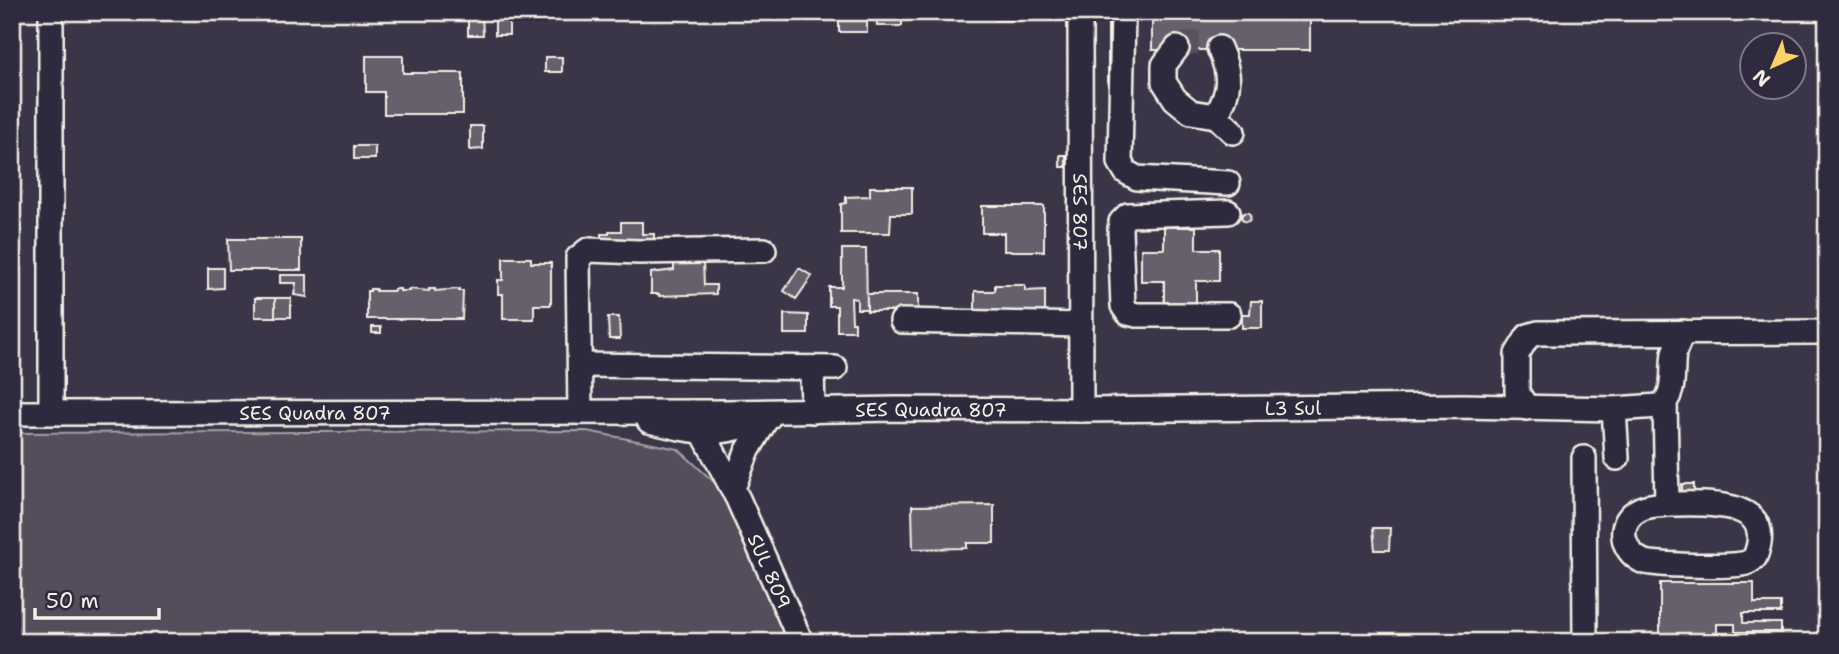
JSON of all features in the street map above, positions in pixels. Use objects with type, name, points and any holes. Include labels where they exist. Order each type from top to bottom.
[{"type":"street","points":[[51,12],[51,412]]},
{"type":"street","name":"SES 807","points":[[1080,12],[1081,410]]},
{"type":"street","points":[[1124,12],[1120,162],[1126,172],[1137,178],[1228,183]]},
{"type":"street","points":[[1177,48],[1164,65],[1164,82],[1175,99],[1191,112],[1216,116],[1233,132]]},
{"type":"street","points":[[1216,116],[1227,97],[1228,67],[1219,48]]},
{"type":"street","points":[[1228,212],[1128,215],[1121,222],[1120,229],[1123,306],[1128,313],[1229,315]]},
{"type":"street","points":[[580,412],[578,258],[583,253],[589,250],[764,250]]},
{"type":"street","points":[[902,321],[1081,325]]},
{"type":"street","points":[[1516,403],[1517,354],[1528,336],[1538,333],[1674,338],[1827,332]]},
{"type":"street","points":[[1667,504],[1665,402],[1670,395],[1674,338]]},
{"type":"street","points":[[580,365],[824,368],[813,411]]},
{"type":"street","name":"L3 Sul","points":[[1081,410],[1463,406],[1516,403],[1614,409],[1659,405],[1665,402]]},
{"type":"street","points":[[1614,409],[1617,458]]},
{"type":"street","name":"SES Quadra 807","points":[[616,412],[649,421],[726,422],[813,411],[1081,410]]},
{"type":"street","name":"SES Quadra 807","points":[[12,413],[616,412],[697,422]]},
{"type":"street","points":[[649,421],[674,434],[731,483],[747,452],[774,415]]},
{"type":"street","name":"SUL 809","points":[[697,422],[731,483],[801,642]]},
{"type":"street","name":"SUL 809","points":[[726,422],[731,483]]},
{"type":"street","points":[[1584,458],[1585,642]]},
{"type":"street","points":[[1667,504],[1726,506],[1746,512],[1752,516],[1759,533],[1755,557],[1746,564],[1644,562],[1628,549],[1623,531],[1625,523],[1639,510],[1667,504]]},
{"type":"shaded area","points":[[587,431],[678,449],[726,493],[790,642],[12,642],[12,433]]},
{"type":"building","points":[[482,12],[483,35],[468,35],[468,13]]},
{"type":"building","points":[[495,12],[509,12],[509,35],[495,35]]},
{"type":"building","points":[[518,12],[547,12],[547,22],[518,22]]},
{"type":"building","points":[[839,12],[867,12],[867,32],[839,32]]},
{"type":"building","points":[[876,12],[902,12],[902,26],[877,26]]},
{"type":"building","points":[[971,12],[1044,12],[1044,20],[996,20],[996,15],[971,16]]},
{"type":"building","points":[[1108,12],[1122,12],[1122,52],[1108,52]]},
{"type":"building","points":[[1152,12],[1310,12],[1310,50],[1152,50]]},
{"type":"building","points":[[1108,52],[1122,52],[1122,80],[1108,81]]},
{"type":"building","points":[[366,56],[403,56],[403,73],[463,73],[463,114],[384,114],[384,92],[366,92]]},
{"type":"building","points":[[545,57],[562,57],[562,72],[545,72]]},
{"type":"building","points":[[470,126],[483,126],[483,149],[470,150]]},
{"type":"building","points":[[354,146],[375,146],[375,159],[354,159]]},
{"type":"building","points":[[1060,155],[1066,155],[1066,167],[1060,167]]},
{"type":"building","points":[[870,187],[912,187],[912,214],[891,214],[890,233],[841,233],[841,204],[846,203],[846,197],[870,196]]},
{"type":"building","points":[[982,206],[1044,206],[1044,251],[1004,251],[1004,233],[982,233]]},
{"type":"building","points":[[1246,212],[1251,217],[1246,222],[1241,217]]},
{"type":"building","points":[[621,222],[642,222],[642,234],[654,234],[654,255],[601,254],[601,234],[621,231]]},
{"type":"building","points":[[1164,227],[1196,227],[1196,249],[1219,249],[1219,281],[1196,281],[1196,304],[1164,304],[1164,281],[1141,281],[1141,249],[1164,249]]},
{"type":"building","points":[[228,239],[301,239],[301,270],[229,270]]},
{"type":"building","points":[[842,249],[866,249],[867,309],[857,309],[857,299],[851,298],[855,331],[837,331],[837,306],[829,306],[829,287],[842,287]]},
{"type":"building","points":[[503,258],[531,258],[531,263],[551,263],[551,305],[534,305],[534,319],[503,319],[503,294],[498,294],[498,280],[503,280]]},
{"type":"building","points":[[674,261],[703,261],[704,285],[716,285],[716,294],[651,294],[651,273],[674,270]]},
{"type":"building","points":[[208,268],[223,268],[223,288],[208,289]]},
{"type":"building","points":[[799,268],[812,276],[796,299],[784,291]]},
{"type":"building","points":[[280,275],[307,275],[307,297],[294,295],[296,283],[280,283]]},
{"type":"building","points":[[995,285],[1025,285],[1025,291],[1045,290],[1045,319],[975,319],[975,291],[995,291]]},
{"type":"building","points":[[459,289],[463,291],[462,319],[367,319],[367,291]]},
{"type":"building","points":[[867,294],[918,294],[918,311],[867,311]]},
{"type":"building","points":[[255,298],[275,298],[275,317],[255,317]]},
{"type":"building","points":[[275,298],[291,298],[291,317],[275,317]]},
{"type":"building","points":[[1251,301],[1262,301],[1262,328],[1242,328],[1242,314],[1250,314]]},
{"type":"building","points":[[784,314],[808,315],[808,334],[784,334]]},
{"type":"building","points":[[608,317],[619,317],[620,339],[609,339]]},
{"type":"building","points":[[372,327],[381,327],[381,333],[372,333]]},
{"type":"building","points":[[1682,484],[1694,484],[1694,496],[1682,492]]},
{"type":"building","points":[[994,505],[994,543],[967,543],[967,548],[913,549],[912,506]]},
{"type":"building","points":[[1373,528],[1390,528],[1389,550],[1375,550]]},
{"type":"building","points":[[1660,583],[1754,583],[1754,603],[1781,603],[1781,613],[1743,613],[1743,623],[1781,623],[1781,632],[1735,632],[1735,624],[1717,624],[1717,635],[1660,636]]},
{"type":"tunnel","points":[[1177,48],[1198,42],[1219,48]]}]
